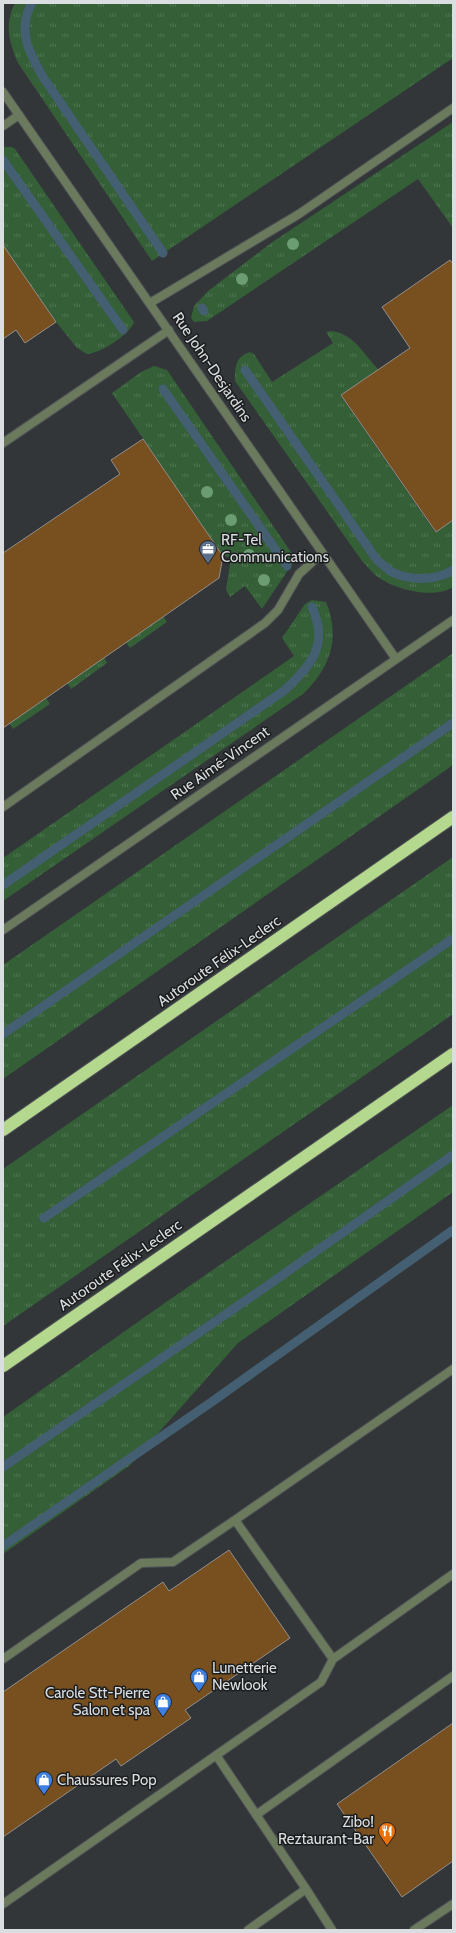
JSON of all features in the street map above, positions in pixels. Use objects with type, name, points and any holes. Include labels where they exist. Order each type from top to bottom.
[{"type":"highway","name":"Autoroute Félix-Leclerc","points":[[3,1130],[453,817]]},
{"type":"highway","name":"Autoroute Félix-Leclerc","points":[[3,1366],[453,1054]]},
{"type":"street","name":"Rue John-Desjardins","points":[[3,92],[396,659]]},
{"type":"street","points":[[150,303],[299,214],[453,108]]},
{"type":"street","points":[[3,126],[19,115]]},
{"type":"street","points":[[3,443],[169,330]]},
{"type":"street","points":[[3,807],[265,623],[278,610],[299,574],[322,553]]},
{"type":"street","name":"Rue Aimé-Vincent","points":[[3,930],[453,620]]},
{"type":"street","points":[[3,1659],[141,1563],[173,1562],[453,1369]]},
{"type":"street","points":[[235,1520],[333,1659]]},
{"type":"street","points":[[3,1904],[321,1682],[333,1659],[453,1574]]},
{"type":"street","points":[[256,1815],[453,1676]]},
{"type":"street","points":[[216,1755],[332,1930]]},
{"type":"street","points":[[248,1930],[306,1889]]},
{"type":"street","points":[[414,1930],[453,1904]]},
{"type":"green space","points":[[15,3],[453,3],[453,58],[152,261],[18,63],[12,48],[9,33],[10,18]]},
{"type":"green space","points":[[453,122],[453,228],[418,179],[207,321],[194,322],[191,318],[194,306],[208,291],[271,243]]},
{"type":"green space","points":[[3,147],[12,147],[15,149],[134,322],[127,332],[121,337],[99,351],[87,354],[77,348],[56,322],[3,245]]},
{"type":"green space","points":[[331,331],[346,336],[352,340],[379,370],[341,396],[435,532],[453,520],[453,587],[444,591],[424,593],[392,585],[375,575],[362,561],[235,381],[237,363],[245,354],[250,352],[254,354],[272,382],[333,343],[326,332]]},
{"type":"green space","points":[[154,366],[167,370],[293,555],[292,564],[262,609],[245,586],[230,597],[226,590],[231,557],[223,556],[112,393],[141,372]]},
{"type":"green space","points":[[312,600],[326,602],[333,628],[332,640],[326,663],[320,674],[303,694],[3,901],[3,858],[294,656],[282,638],[305,604]]},
{"type":"green space","points":[[163,616],[167,622],[130,648],[126,642]]},
{"type":"green space","points":[[453,653],[453,765],[3,1079],[3,965]]},
{"type":"green space","points":[[104,657],[107,663],[71,689],[67,683]]},
{"type":"green space","points":[[46,698],[50,704],[13,729],[9,723]]},
{"type":"green space","points":[[453,857],[453,1014],[3,1326],[3,1169]]},
{"type":"green space","points":[[453,1105],[453,1192],[238,1343],[129,1466],[3,1554],[3,1417],[169,1300]]},
{"type":"building","points":[[3,245],[56,322],[25,343],[16,330],[3,339]]},
{"type":"building","points":[[450,260],[453,264],[453,520],[436,532],[341,395],[410,348],[382,307]]},
{"type":"building","points":[[143,439],[223,556],[219,578],[3,728],[3,553],[120,474],[111,460]]},
{"type":"building","points":[[229,1550],[290,1638],[185,1710],[191,1718],[121,1766],[116,1759],[3,1837],[3,1692],[163,1582],[169,1591]]},
{"type":"building","points":[[453,1723],[453,1861],[402,1897],[337,1804]]},
{"type":"waterway","points":[[32,3],[27,13],[25,32],[30,51],[38,68],[163,253]]},
{"type":"waterway","points":[[3,160],[123,330]]},
{"type":"waterway","points":[[245,370],[377,560],[392,572],[407,577],[431,578],[446,574],[453,570]]},
{"type":"waterway","points":[[163,389],[287,566]]},
{"type":"waterway","points":[[3,885],[285,690],[295,681],[315,653],[319,632],[317,620],[312,607]]},
{"type":"waterway","points":[[3,1034],[453,723]]},
{"type":"waterway","points":[[44,1218],[451,940]]},
{"type":"waterway","points":[[3,1467],[264,1288],[453,1155]]},
{"type":"waterway","points":[[3,1546],[213,1401],[453,1230]]},
{"type":"place","name":"RF-Tel Communications","points":[[208,564]]},
{"type":"place","name":"Lunetterie Newlook","points":[[199,1692]]},
{"type":"place","name":"Carole Stt-Pierre Salon et spa","points":[[163,1717]]},
{"type":"place","name":"Chaussures Pop","points":[[44,1795]]},
{"type":"place","name":"Zibo! Reztaurant-Bar","points":[[387,1846]]}]
